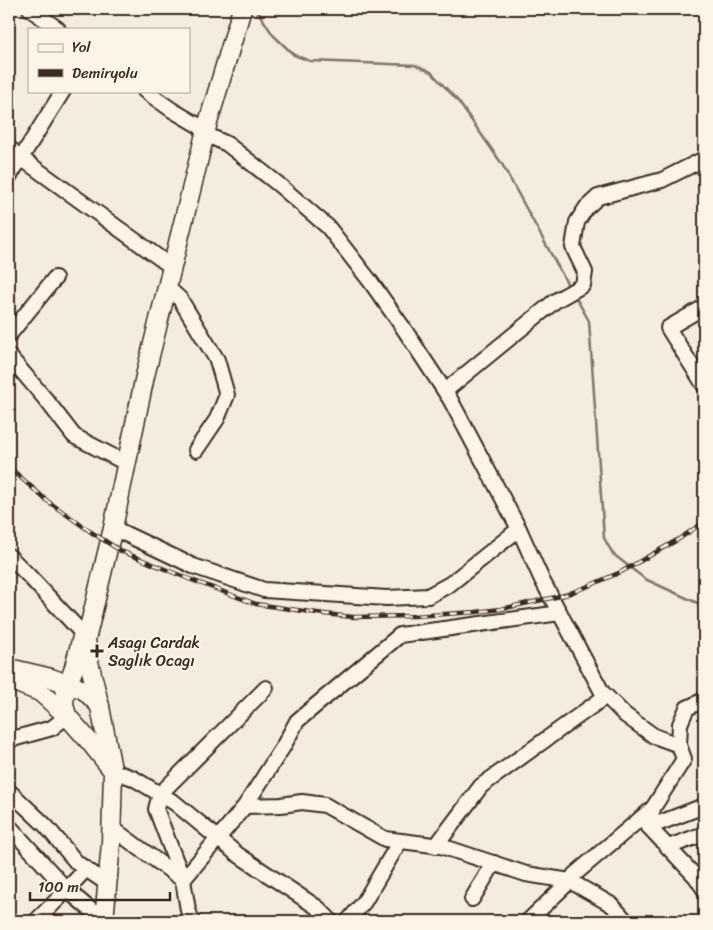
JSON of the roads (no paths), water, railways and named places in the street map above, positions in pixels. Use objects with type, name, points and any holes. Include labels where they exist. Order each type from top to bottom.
[{"type":"main road","points":[[67,716],[64,704],[65,692],[83,634],[165,262],[234,12]]},
{"type":"main road","points":[[104,921],[112,828],[112,770],[86,640],[113,528],[201,129]]},
{"type":"main road","points":[[9,668],[84,690],[100,706]]},
{"type":"main road","points":[[9,680],[40,692],[67,716],[112,770]]},
{"type":"street","points":[[30,9],[57,28]]},
{"type":"street","points":[[9,177],[62,92]]},
{"type":"street","points":[[146,92],[227,144],[278,184],[328,228],[402,326],[450,398],[519,529],[542,580],[602,692],[625,715],[654,736],[679,745]]},
{"type":"street","points":[[9,148],[165,262]]},
{"type":"street","points":[[445,391],[556,301],[583,285],[585,272],[573,247],[577,222],[586,208],[598,196],[662,180],[704,159]]},
{"type":"street","points":[[9,335],[55,278]]},
{"type":"street","points":[[167,287],[180,299],[216,360],[227,395],[218,419],[196,450]]},
{"type":"street","points":[[704,306],[668,328],[704,385]]},
{"type":"street","points":[[9,356],[47,400],[74,436],[120,460]]},
{"type":"street","points":[[113,528],[193,566],[264,590],[388,598],[428,596],[450,584],[519,529]]},
{"type":"street","points":[[10,559],[83,634]]},
{"type":"street","points":[[183,880],[245,806],[297,722],[400,635],[560,613]]},
{"type":"street","points":[[192,921],[188,910],[183,880],[156,809],[160,794],[266,688]]},
{"type":"street","points":[[436,846],[480,786],[606,696]]},
{"type":"street","points":[[528,921],[575,874],[653,808],[684,759],[679,745],[680,724],[688,708],[704,700]]},
{"type":"street","points":[[9,740],[52,728],[67,716]]},
{"type":"street","points":[[112,770],[133,778],[175,803],[237,854],[318,908],[331,921]]},
{"type":"street","points":[[9,791],[46,826],[77,863],[108,884]]},
{"type":"street","points":[[245,806],[281,805],[302,802],[325,805],[384,838],[441,846],[526,874],[570,881],[612,905],[626,921]]},
{"type":"street","points":[[649,827],[704,806]]},
{"type":"street","points":[[649,827],[653,808]]},
{"type":"street","points":[[9,826],[67,890],[104,921]]},
{"type":"street","points":[[649,827],[696,877],[704,889]]},
{"type":"street","points":[[112,828],[183,880]]},
{"type":"street","points":[[668,847],[704,834]]},
{"type":"street","points":[[348,921],[364,902],[400,841]]},
{"type":"street","points":[[472,900],[494,863]]},
{"type":"street","points":[[36,921],[86,869]]},
{"type":"waterway","points":[[256,9],[273,35],[294,55],[310,61],[415,65],[431,72],[458,101],[502,164],[569,287]]},
{"type":"waterway","points":[[575,296],[589,321],[604,538],[613,554],[645,579],[704,606]]},
{"type":"railway","points":[[9,467],[46,500],[121,551],[256,604],[353,617],[476,612],[501,609],[565,595],[621,572],[679,539],[704,522]]},
{"type":"place","name":"Asagı Cardak Saglık Ocagı","points":[[97,651]]}]
